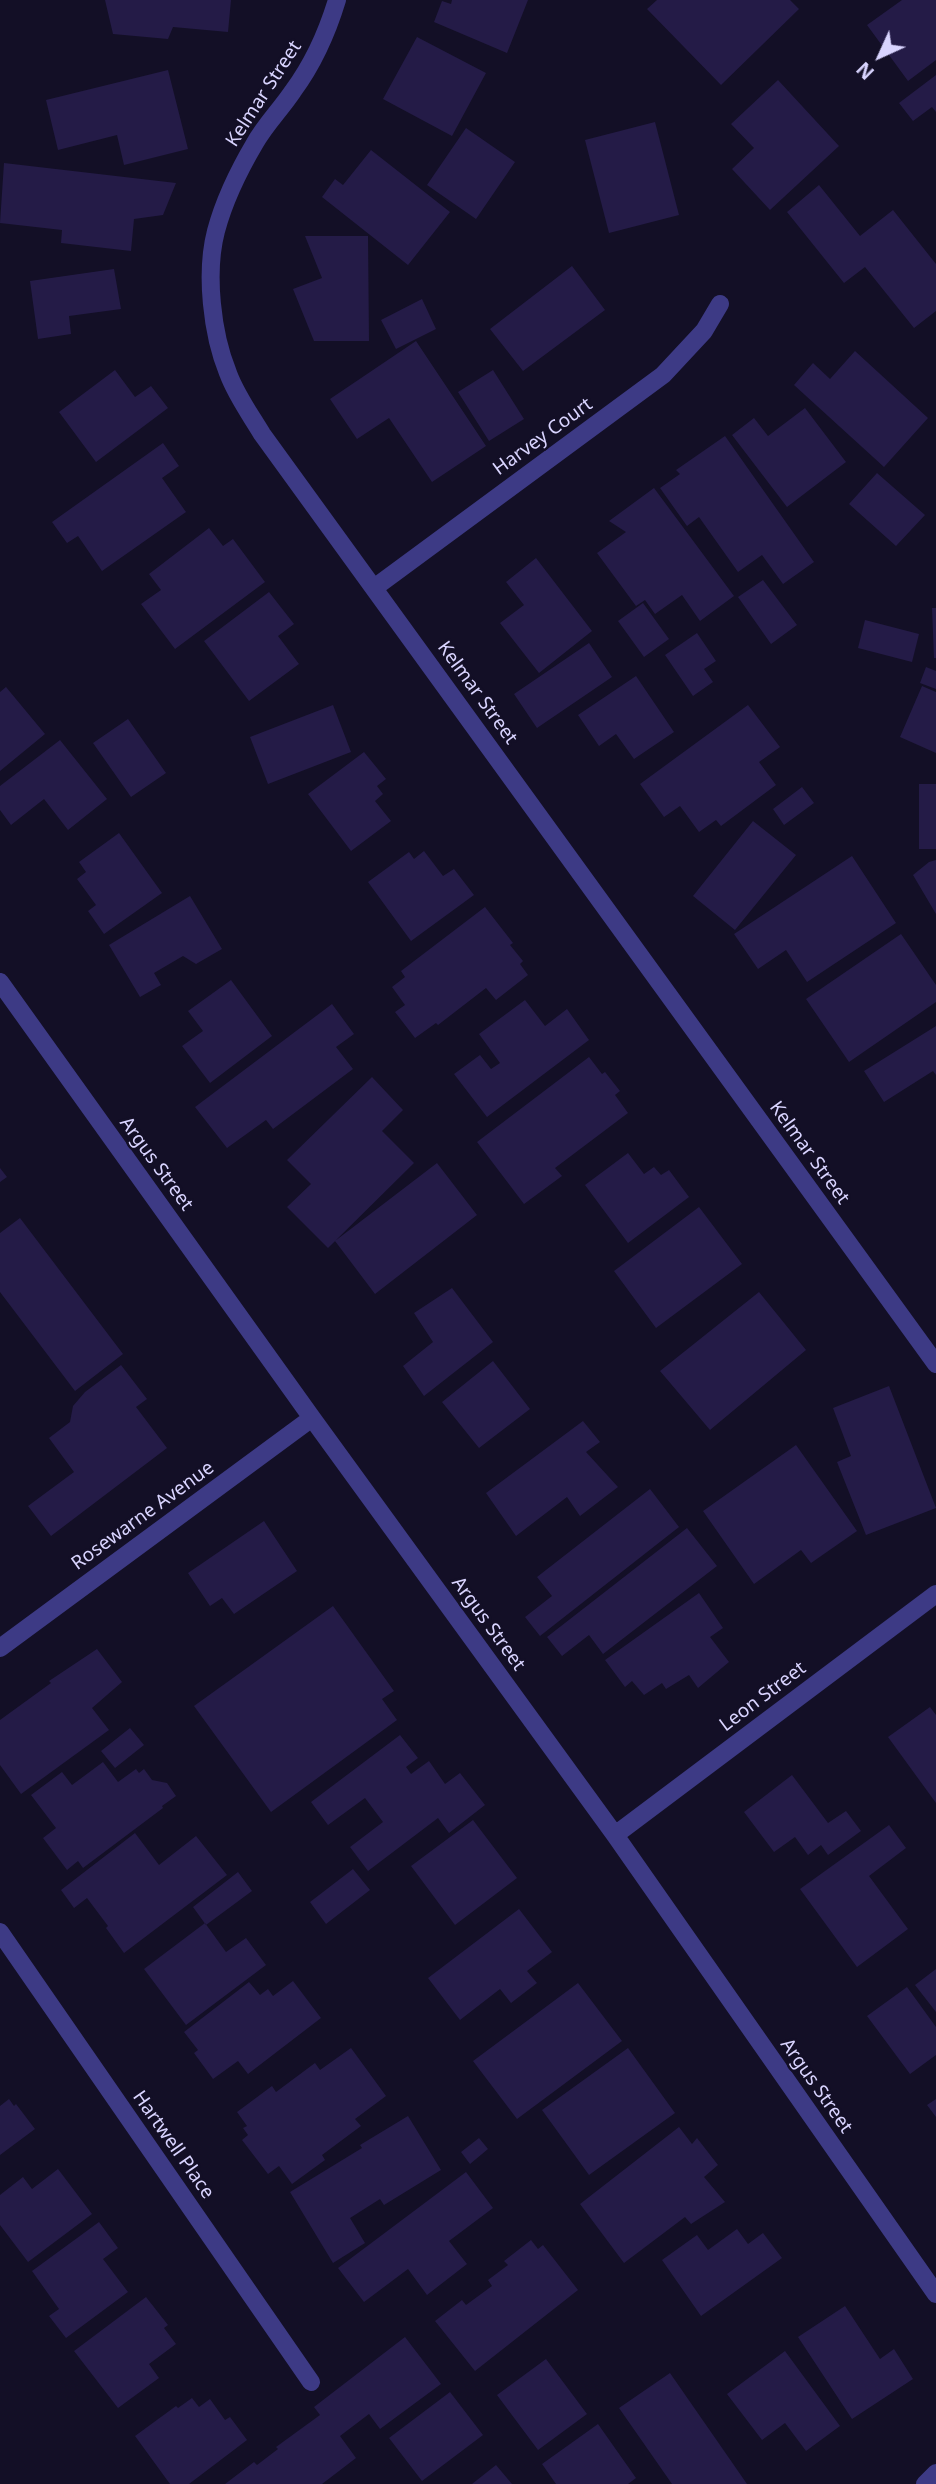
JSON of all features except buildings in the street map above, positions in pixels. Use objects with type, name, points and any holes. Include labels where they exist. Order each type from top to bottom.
[{"type":"street","name":"Kelmar Street","points":[[337,0],[319,50],[295,89],[255,142],[231,189],[215,233],[211,281],[214,322],[227,372],[242,403],[262,434],[936,1364]]},
{"type":"street","name":"Harvey Court","points":[[374,587],[663,375],[704,331],[720,304]]},
{"type":"street","name":"Argus Street","points":[[0,982],[615,1835],[936,2294]]},
{"type":"street","name":"Rosewarne Avenue","points":[[0,1648],[312,1418]]},
{"type":"street","name":"Leon Street","points":[[615,1835],[936,1594]]},
{"type":"street","name":"Hartwell Place","points":[[0,1932],[311,2382]]},
{"type":"street","points":[[925,2484],[936,2473]]}]
